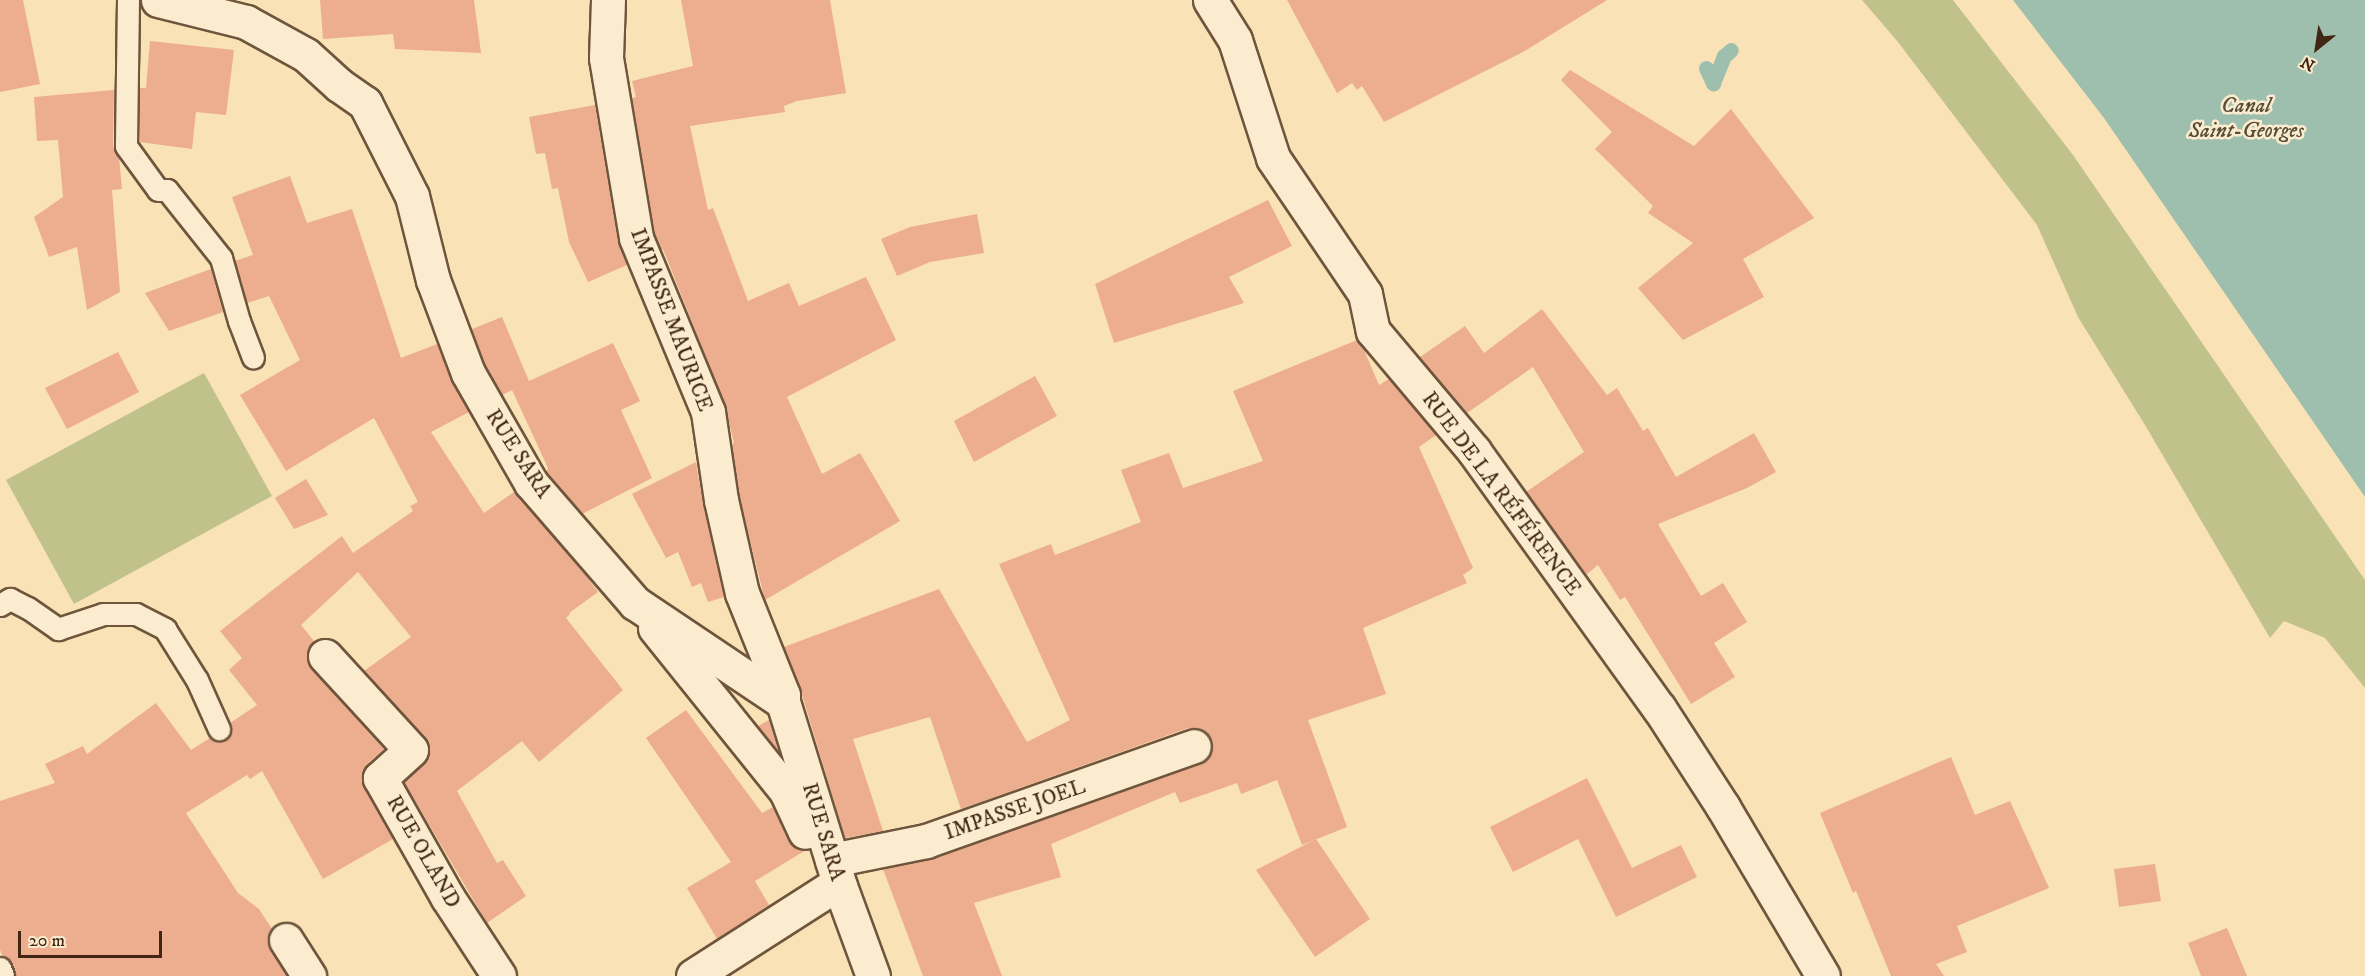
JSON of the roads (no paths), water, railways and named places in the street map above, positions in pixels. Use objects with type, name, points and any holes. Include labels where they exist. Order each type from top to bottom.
[{"type":"street","name":"RUE SARA","points":[[158,0],[246,22],[306,55],[339,85],[365,103],[412,196],[433,280],[468,373],[531,483],[635,603],[783,702],[834,878],[873,976]]},
{"type":"street","name":"IMPASSE MAURICE","points":[[608,0],[606,58],[636,238],[708,412],[721,500],[742,593],[783,695],[783,702]]},
{"type":"street","name":"RUE DE LA RÉFÉRENCE","points":[[1210,0],[1235,40],[1273,159],[1365,294],[1373,331],[1474,451],[1659,708],[1723,807],[1823,976]]},
{"type":"street","points":[[635,603],[786,790],[834,878],[695,975]]},
{"type":"street","name":"RUE OLAND","points":[[326,656],[411,750],[381,778],[448,898],[499,976]]},
{"type":"street","name":"IMPASSE JOEL","points":[[834,878],[926,841],[1194,746]]},
{"type":"street","points":[[286,940],[309,976]]},
{"type":"lane","points":[[128,0],[126,146],[158,190],[167,190],[221,258],[239,321],[253,357]]},
{"type":"lane","points":[[0,605],[10,599],[28,608],[58,629],[103,614],[136,614],[165,629],[197,680],[219,729]]},
{"type":"lane","points":[[0,968],[3,976]]},
{"type":"water","name":"Canal Saint-Georges","points":[[2013,0],[2365,0],[2365,497],[2104,118]]},
{"type":"waterway","points":[[1706,68],[1713,83],[1724,56],[1731,50]]}]
